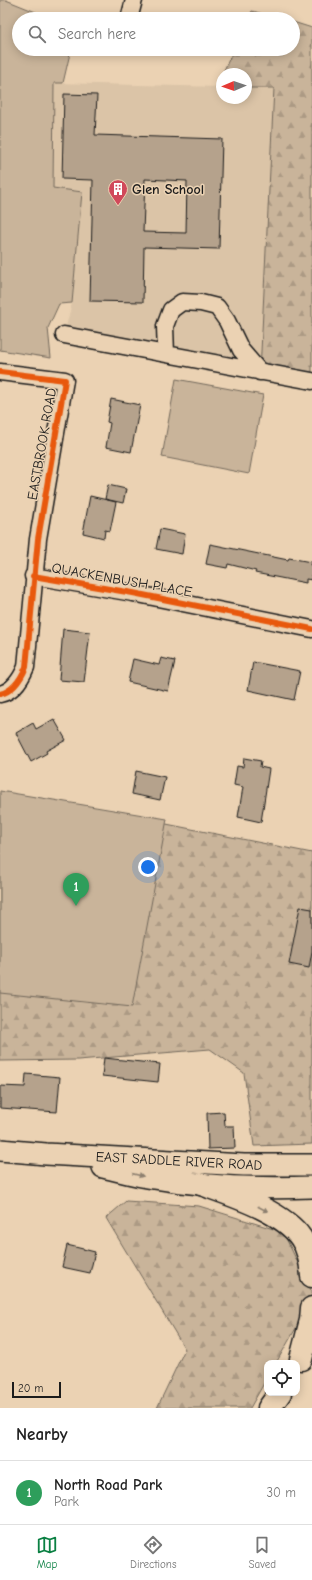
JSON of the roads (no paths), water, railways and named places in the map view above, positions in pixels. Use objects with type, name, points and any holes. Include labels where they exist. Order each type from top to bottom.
[{"type":"highway","points":[[201,1184],[259,1206],[294,1230],[301,1238],[307,1251],[312,1276]]},
{"type":"highway","points":[[300,1360],[311,1320],[312,1308]]},
{"type":"highway","points":[[300,1361],[312,1336]]},
{"type":"highway","points":[[269,1408],[278,1396]]},
{"type":"main road","name":"EAST SADDLE RIVER ROAD","points":[[0,1150],[244,1165],[312,1165]]},
{"type":"main road","name":"EAST SADDLE RIVER ROAD","points":[[46,1154],[153,1178],[201,1184],[312,1188]]},
{"type":"street","points":[[131,12],[134,0]]},
{"type":"street","points":[[166,354],[165,326],[171,310],[182,302],[201,303],[217,307],[227,321],[241,350],[260,372]]},
{"type":"street","points":[[64,335],[312,381]]},
{"type":"street","name":"EASTBROOK ROAD","points":[[0,372],[65,380],[33,576]]},
{"type":"street","name":"QUACKENBUSH PLACE","points":[[0,694],[13,688],[21,679],[26,667],[33,576],[134,593],[312,629]]},
{"type":"place","name":"Glen School","points":[[118,206]]},
{"type":"place","name":"North Road Park","points":[[76,906]]}]
